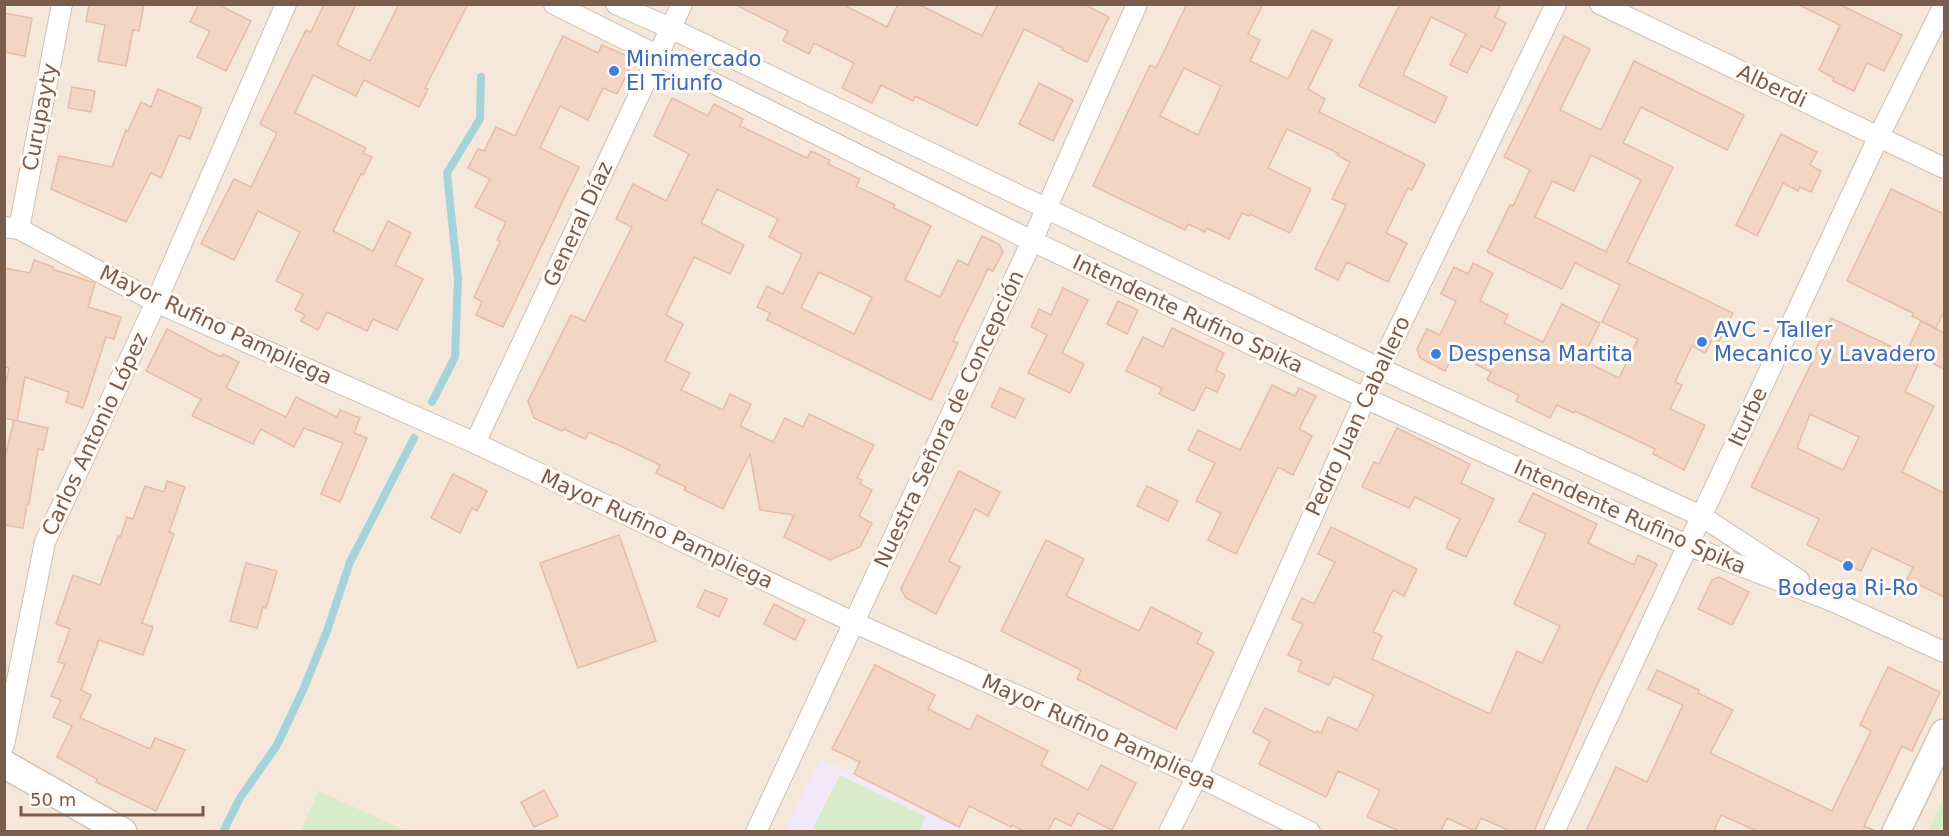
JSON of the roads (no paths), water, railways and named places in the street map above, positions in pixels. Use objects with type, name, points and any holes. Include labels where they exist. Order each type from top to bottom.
[{"type":"street","name":"Curupayty","points":[[11,228],[62,4]]},
{"type":"street","name":"Carlos Antonio López","points":[[4,745],[45,542],[156,302],[286,4]]},
{"type":"street","name":"Intendente Rufino Spika","points":[[554,4],[1032,241],[1365,398],[1689,546],[1832,600],[1944,652]]},
{"type":"street","name":"Intendente Rufino Spika","points":[[616,4],[1379,368],[1701,516],[1832,600]]},
{"type":"street","name":"General Díaz","points":[[475,443],[681,4]]},
{"type":"street","name":"Nuestra Señora de Concepción","points":[[756,831],[1032,241],[1137,4]]},
{"type":"street","name":"Pedro Juan Caballero","points":[[1169,831],[1197,776],[1379,368],[1556,4]]},
{"type":"street","name":"Alberdi","points":[[1600,4],[1944,168]]},
{"type":"street","name":"Iturbe","points":[[1554,831],[1879,136],[1944,5]]},
{"type":"street","name":"Mayor Rufino Pampliega","points":[[11,228],[156,302],[475,443],[855,622],[1197,776],[1310,831]]},
{"type":"street","points":[[1896,831],[1944,733]]},
{"type":"street","points":[[4,764],[123,831]]},
{"type":"waterway","points":[[432,402],[455,357],[458,279],[447,173],[480,119],[481,77]]},
{"type":"waterway","points":[[223,832],[240,798],[277,745],[304,688],[327,631],[350,562],[414,438]]},
{"type":"place","name":"Minimercado El Triunfo","points":[[614,71]]},
{"type":"place","name":"AVC - Taller Mecanico y Lavadero","points":[[1702,342]]},
{"type":"place","name":"Despensa Martita","points":[[1436,354]]},
{"type":"place","name":"Bodega Ri-Ro","points":[[1848,566]]}]
